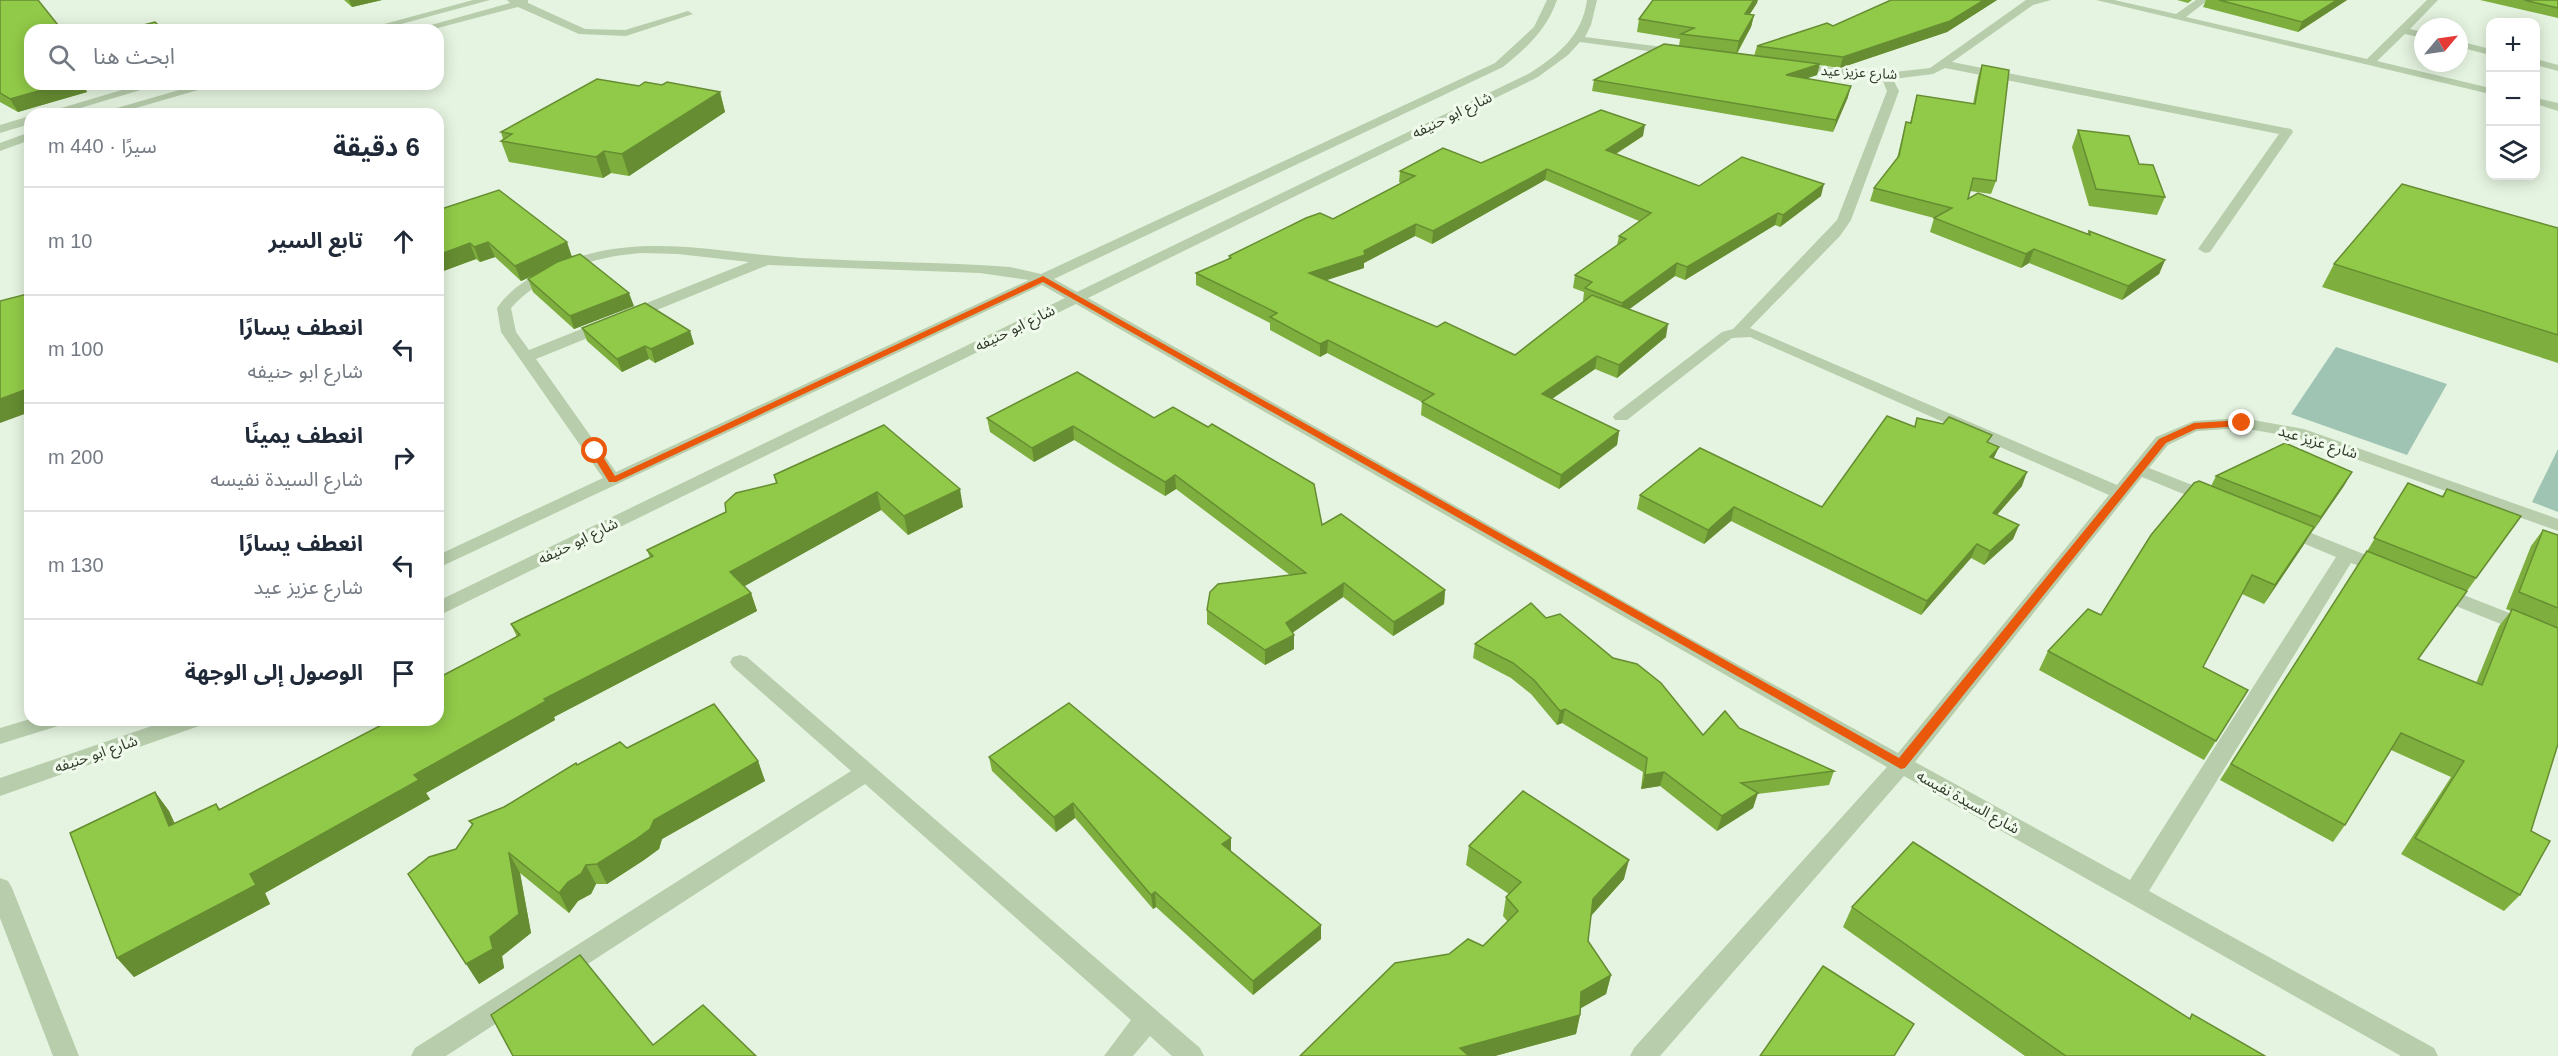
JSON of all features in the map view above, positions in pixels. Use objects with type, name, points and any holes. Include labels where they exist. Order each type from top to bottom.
[{"type":"street","points":[[391,24],[485,0]]},
{"type":"street","points":[[439,24],[515,2],[532,0]]},
{"type":"street","name":"شارع ابو حنيفه","points":[[444,559],[1499,64],[1529,41],[1547,17],[1552,0]]},
{"type":"street","name":"شارع ابو حنيفه","points":[[444,606],[1534,75],[1561,57],[1579,39],[1591,16],[1592,0]]},
{"type":"street","name":"شارع عزيز عيد","points":[[1781,65],[1849,74],[1886,76],[1933,71],[2030,2],[2046,0]]},
{"type":"street","points":[[2101,0],[2486,90]]},
{"type":"street","points":[[2179,17],[2203,0]]},
{"type":"street","points":[[2370,62],[2433,0]]},
{"type":"street","points":[[515,2],[583,32],[626,33],[688,14]]},
{"type":"street","points":[[2402,30],[2414,33]]},
{"type":"street","points":[[1579,39],[1692,54]]},
{"type":"street","points":[[2468,46],[2486,51]]},
{"type":"street","points":[[1943,64],[2287,132],[2205,249]]},
{"type":"street","points":[[2540,64],[2558,68]]},
{"type":"street","points":[[1738,332],[1835,233],[1844,219],[1893,91],[1886,76]]},
{"type":"street","points":[[69,108],[133,90]]},
{"type":"street","points":[[124,108],[191,90]]},
{"type":"street","points":[[2540,102],[2558,106]]},
{"type":"street","points":[[0,129],[24,122]]},
{"type":"street","points":[[0,147],[24,138]]},
{"type":"street","name":"شارع السيدة نفيسه","points":[[613,480],[509,332],[504,308],[513,295],[560,270],[604,254],[643,248],[768,260],[986,269],[1010,271],[1043,279],[1901,765],[2425,1056]]},
{"type":"street","points":[[526,357],[768,260]]},
{"type":"street","points":[[1621,417],[1727,335],[1738,332],[1753,333],[2120,492]]},
{"type":"street","name":"شارع عزيز عيد","points":[[1643,1056],[1901,765],[2162,441],[2194,426],[2242,423],[2298,433],[2558,525]]},
{"type":"street","points":[[2139,470],[2226,505]]},
{"type":"street","points":[[2270,523],[2399,575]]},
{"type":"street","points":[[2134,894],[2347,554]]},
{"type":"street","points":[[2421,584],[2558,640]]},
{"type":"street","points":[[740,662],[1191,1056]]},
{"type":"street","points":[[0,736],[32,726]]},
{"type":"street","name":"شارع ابو حنيفه","points":[[0,787],[175,726]]},
{"type":"street","points":[[424,1056],[867,772]]},
{"type":"street","points":[[0,888],[66,1056]]},
{"type":"street","points":[[1117,1056],[1149,1019]]},
{"type":"green space","points":[[2336,347],[2447,384],[2407,455],[2291,414]]},
{"type":"green space","points":[[2558,449],[2558,512],[2532,502]]},
{"type":"building","points":[[0,0],[38,0],[57,24],[24,24],[24,90],[42,90],[10,99],[0,93]]},
{"type":"building","points":[[1653,0],[1754,0],[1745,14],[1754,15],[1739,41],[1681,34],[1694,28],[1639,19]]},
{"type":"building","points":[[1891,0],[1984,0],[1950,21],[1843,57],[1757,46],[1827,23],[1833,26]]},
{"type":"building","points":[[2219,0],[2337,0],[2302,22]]},
{"type":"building","points":[[2524,0],[2558,0],[2558,8]]},
{"type":"building","points":[[1664,44],[1820,64],[1786,75],[1851,86],[1836,120],[1594,80]]},
{"type":"building","points":[[1982,65],[2009,70],[1996,181],[1973,178],[1968,199],[1978,193],[2165,260],[2128,286],[2034,249],[2026,254],[1934,218],[1952,208],[1874,188],[1899,156],[1906,122],[1911,123],[1917,95],[1975,104]]},
{"type":"building","points":[[597,79],[639,86],[645,82],[662,85],[667,82],[720,92],[622,154],[604,151],[596,157],[501,141],[512,134],[501,132]]},
{"type":"building","points":[[1601,110],[1645,125],[1606,150],[1699,186],[1742,157],[1824,184],[1783,215],[1778,213],[1687,267],[1677,263],[1622,303],[1585,288],[1592,282],[1575,275],[1626,239],[1619,236],[1651,213],[1547,169],[1433,231],[1416,224],[1364,251],[1365,255],[1309,273],[1437,327],[1445,322],[1515,355],[1592,295],[1668,324],[1619,365],[1597,356],[1542,394],[1619,431],[1561,475],[1422,402],[1434,394],[1328,340],[1320,344],[1270,317],[1277,313],[1196,273],[1231,258],[1229,256],[1306,218],[1320,213],[1333,219],[1415,176],[1400,171],[1443,148],[1481,163]]},
{"type":"building","points":[[2078,130],[2129,136],[2139,164],[2153,165],[2165,197],[2096,189]]},
{"type":"building","points":[[2402,184],[2558,228],[2558,335],[2334,264]]},
{"type":"building","points":[[499,190],[567,242],[515,266],[488,242],[474,247],[470,243],[444,253],[444,208]]},
{"type":"building","points":[[580,254],[629,293],[570,316],[528,279],[557,262]]},
{"type":"building","points":[[24,295],[24,390],[0,399],[0,301]]},
{"type":"building","points":[[645,303],[690,331],[651,349],[645,346],[617,359],[582,328]]},
{"type":"building","points":[[1077,372],[1154,418],[1173,407],[1208,427],[1212,424],[1314,484],[1322,525],[1341,514],[1445,590],[1394,622],[1344,583],[1286,623],[1294,635],[1265,650],[1207,610],[1210,592],[1218,584],[1306,573],[1175,475],[1165,482],[1073,426],[1032,448],[987,418]]},
{"type":"building","points":[[1887,416],[1915,427],[1917,418],[1943,424],[1949,417],[1992,435],[1987,442],[1999,447],[1990,457],[2027,472],[1993,513],[2019,525],[1990,551],[1977,544],[1927,601],[1734,507],[1708,530],[1640,495],[1700,448],[1822,507]]},
{"type":"building","points":[[884,425],[960,489],[904,516],[877,492],[730,572],[751,593],[544,699],[546,701],[414,775],[419,780],[250,874],[256,885],[117,958],[70,833],[155,792],[169,826],[216,804],[219,810],[380,726],[444,726],[444,675],[520,635],[511,624],[653,556],[647,550],[726,512],[725,503],[736,493],[777,483],[774,475]]},
{"type":"building","points":[[2285,443],[2352,472],[2321,517],[2216,476]]},
{"type":"building","points":[[2199,481],[2314,527],[2275,585],[2252,575],[2203,667],[2248,690],[2216,741],[2048,651],[2088,609],[2101,615],[2151,535],[2194,483]]},
{"type":"building","points":[[2408,483],[2443,497],[2447,489],[2521,516],[2476,578],[2374,538]]},
{"type":"building","points":[[2543,530],[2558,535],[2558,608],[2519,592]]},
{"type":"building","points":[[2367,551],[2467,591],[2418,659],[2482,685],[2512,609],[2558,628],[2558,744],[2531,831],[2550,841],[2520,895],[2415,838],[2464,761],[2401,733],[2345,825],[2231,764]]},
{"type":"building","points":[[1531,603],[1546,618],[1560,614],[1613,658],[1637,664],[1661,683],[1703,735],[1725,711],[1739,728],[1834,771],[1741,783],[1758,793],[1722,816],[1664,772],[1645,775],[1647,758],[1565,709],[1560,711],[1534,680],[1513,663],[1475,644]]},
{"type":"building","points":[[1069,703],[1231,838],[1222,844],[1321,925],[1253,981],[1155,892],[1151,895],[1073,803],[1054,817],[989,757]]},
{"type":"building","points":[[714,704],[758,761],[654,820],[650,829],[597,864],[586,865],[581,874],[568,882],[559,893],[509,853],[519,914],[490,937],[493,949],[466,964],[408,874],[429,857],[456,849],[473,824],[469,821],[504,807],[576,763],[577,765],[620,742],[627,748]]},
{"type":"building","points":[[1523,791],[1629,860],[1593,899],[1588,941],[1611,975],[1581,992],[1580,1015],[1460,1048],[1469,1056],[1300,1056],[1395,963],[1449,954],[1468,939],[1483,946],[1518,911],[1506,897],[1521,882],[1469,846]]},
{"type":"building","points":[[1913,842],[2190,1019],[2192,1014],[2265,1056],[2066,1056],[1852,907]]},
{"type":"building","points":[[580,955],[653,1045],[703,1005],[756,1056],[513,1056],[491,1015]]},
{"type":"building","points":[[1823,966],[1914,1024],[1894,1056],[1760,1056]]},
{"type":"route","points":[[595,451],[613,480],[1043,279],[1659,630],[1901,765],[2162,441],[2194,426],[2242,423]]}]
